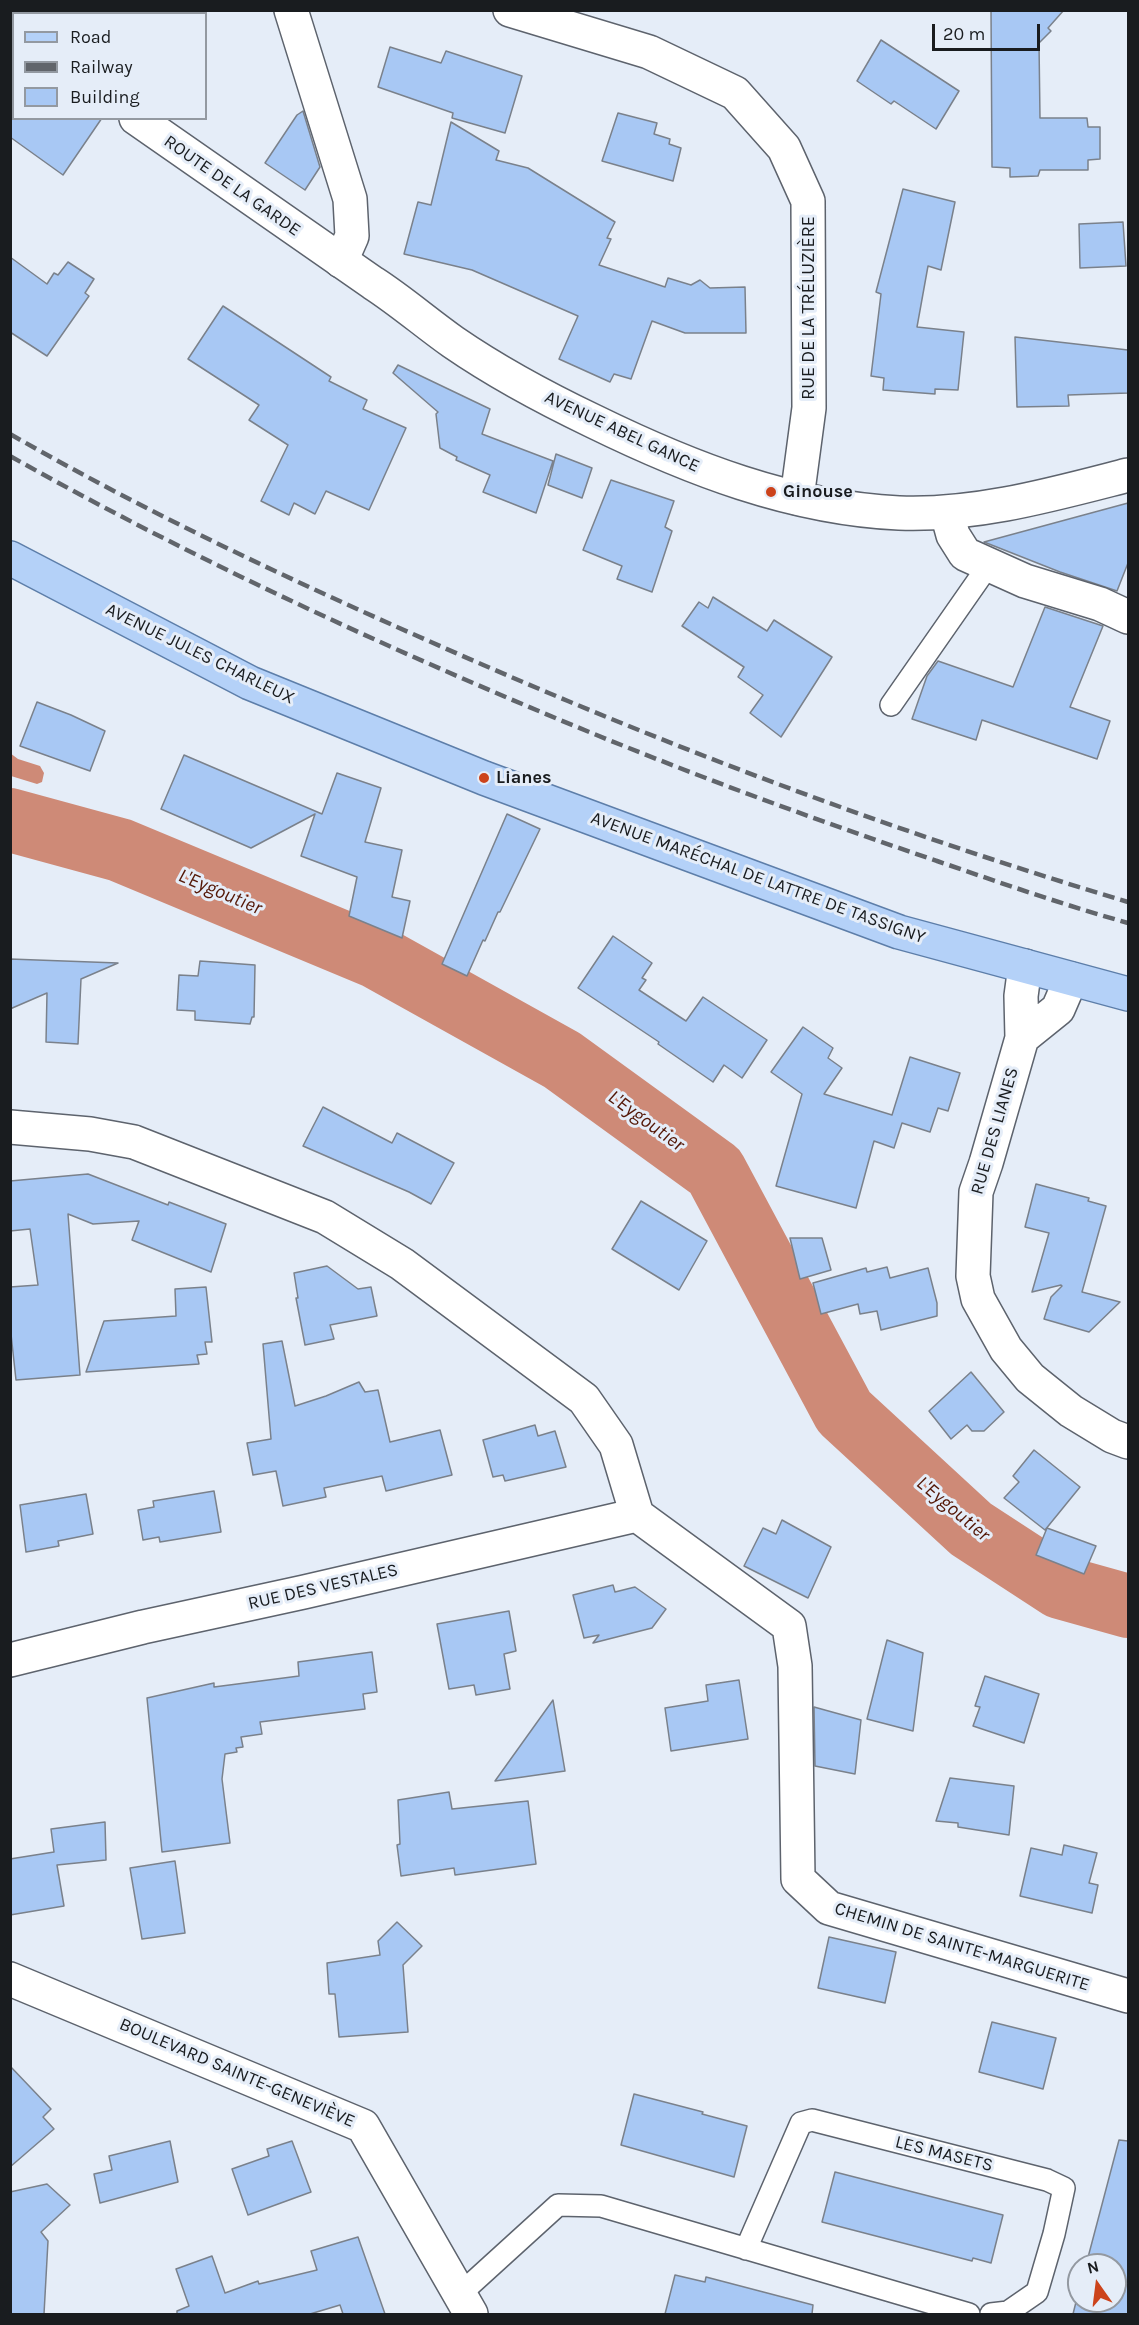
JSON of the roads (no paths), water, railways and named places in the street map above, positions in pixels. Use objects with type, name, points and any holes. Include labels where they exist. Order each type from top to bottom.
[{"type":"main road","name":"AVENUE JULES CHARLEUX","points":[[10,558],[250,683],[460,769]]},
{"type":"main road","name":"AVENUE MARÉCHAL DE LATTRE DE TASSIGNY","points":[[460,769],[899,932],[1128,993]]},
{"type":"street","points":[[291,10],[350,199],[352,236],[335,257]]},
{"type":"street","name":"RUE DE LA TRÉLUZIÈRE","points":[[510,10],[649,52],[735,93],[784,148],[808,201],[809,408],[797,498]]},
{"type":"street","name":"ROUTE DE LA GARDE","points":[[139,120],[335,257]]},
{"type":"street","name":"AVENUE ABEL GANCE","points":[[335,257],[453,342],[546,398],[656,452],[710,472],[797,498],[898,513],[947,513],[989,507],[1128,475]]},
{"type":"street","points":[[947,513],[953,535],[965,554],[1024,581],[1100,604],[1128,617]]},
{"type":"street","name":"RUE DES LIANES","points":[[1025,966],[1021,996],[1022,1038],[986,1163],[975,1192],[973,1276],[978,1299],[1006,1349],[1029,1378],[1071,1411],[1112,1436],[1128,1442]]},
{"type":"street","points":[[1022,1038],[1058,1009],[1071,979]]},
{"type":"street","points":[[10,1127],[90,1134],[134,1142],[325,1217],[402,1264],[584,1399],[616,1445],[636,1515]]},
{"type":"street","name":"RUE DES VESTALES","points":[[10,1660],[142,1627],[636,1515]]},
{"type":"street","name":"CHEMIN DE SAINTE-MARGUERITE","points":[[636,1515],[789,1626],[795,1666],[798,1879],[829,1908],[1128,1996]]},
{"type":"street","name":"BOULEVARD SAINTE-GENEVIÈVE","points":[[10,1978],[363,2126],[465,2305]]},
{"type":"lane","points":[[891,705],[988,566]]},
{"type":"lane","name":"LES MASETS","points":[[746,2249],[801,2123],[812,2120],[1047,2180],[1064,2188],[1054,2234],[1037,2292],[1008,2312],[991,2314]]},
{"type":"lane","points":[[465,2305],[558,2205],[602,2206],[969,2314]]},
{"type":"waterway","name":"L'Eygoutier","points":[[10,820],[120,850],[377,957],[562,1060],[715,1171],[844,1412],[971,1529],[1060,1587],[1128,1606]]},
{"type":"railway","points":[[10,434],[113,491],[271,569],[516,679],[689,750],[863,815],[1039,875],[1128,902]]},
{"type":"railway","points":[[10,456],[149,531],[290,600],[577,727],[846,830],[1032,894],[1128,923]]},
{"type":"place","name":"Ginouse","points":[[771,492]]},
{"type":"place","name":"Lianes","points":[[484,778]]}]
